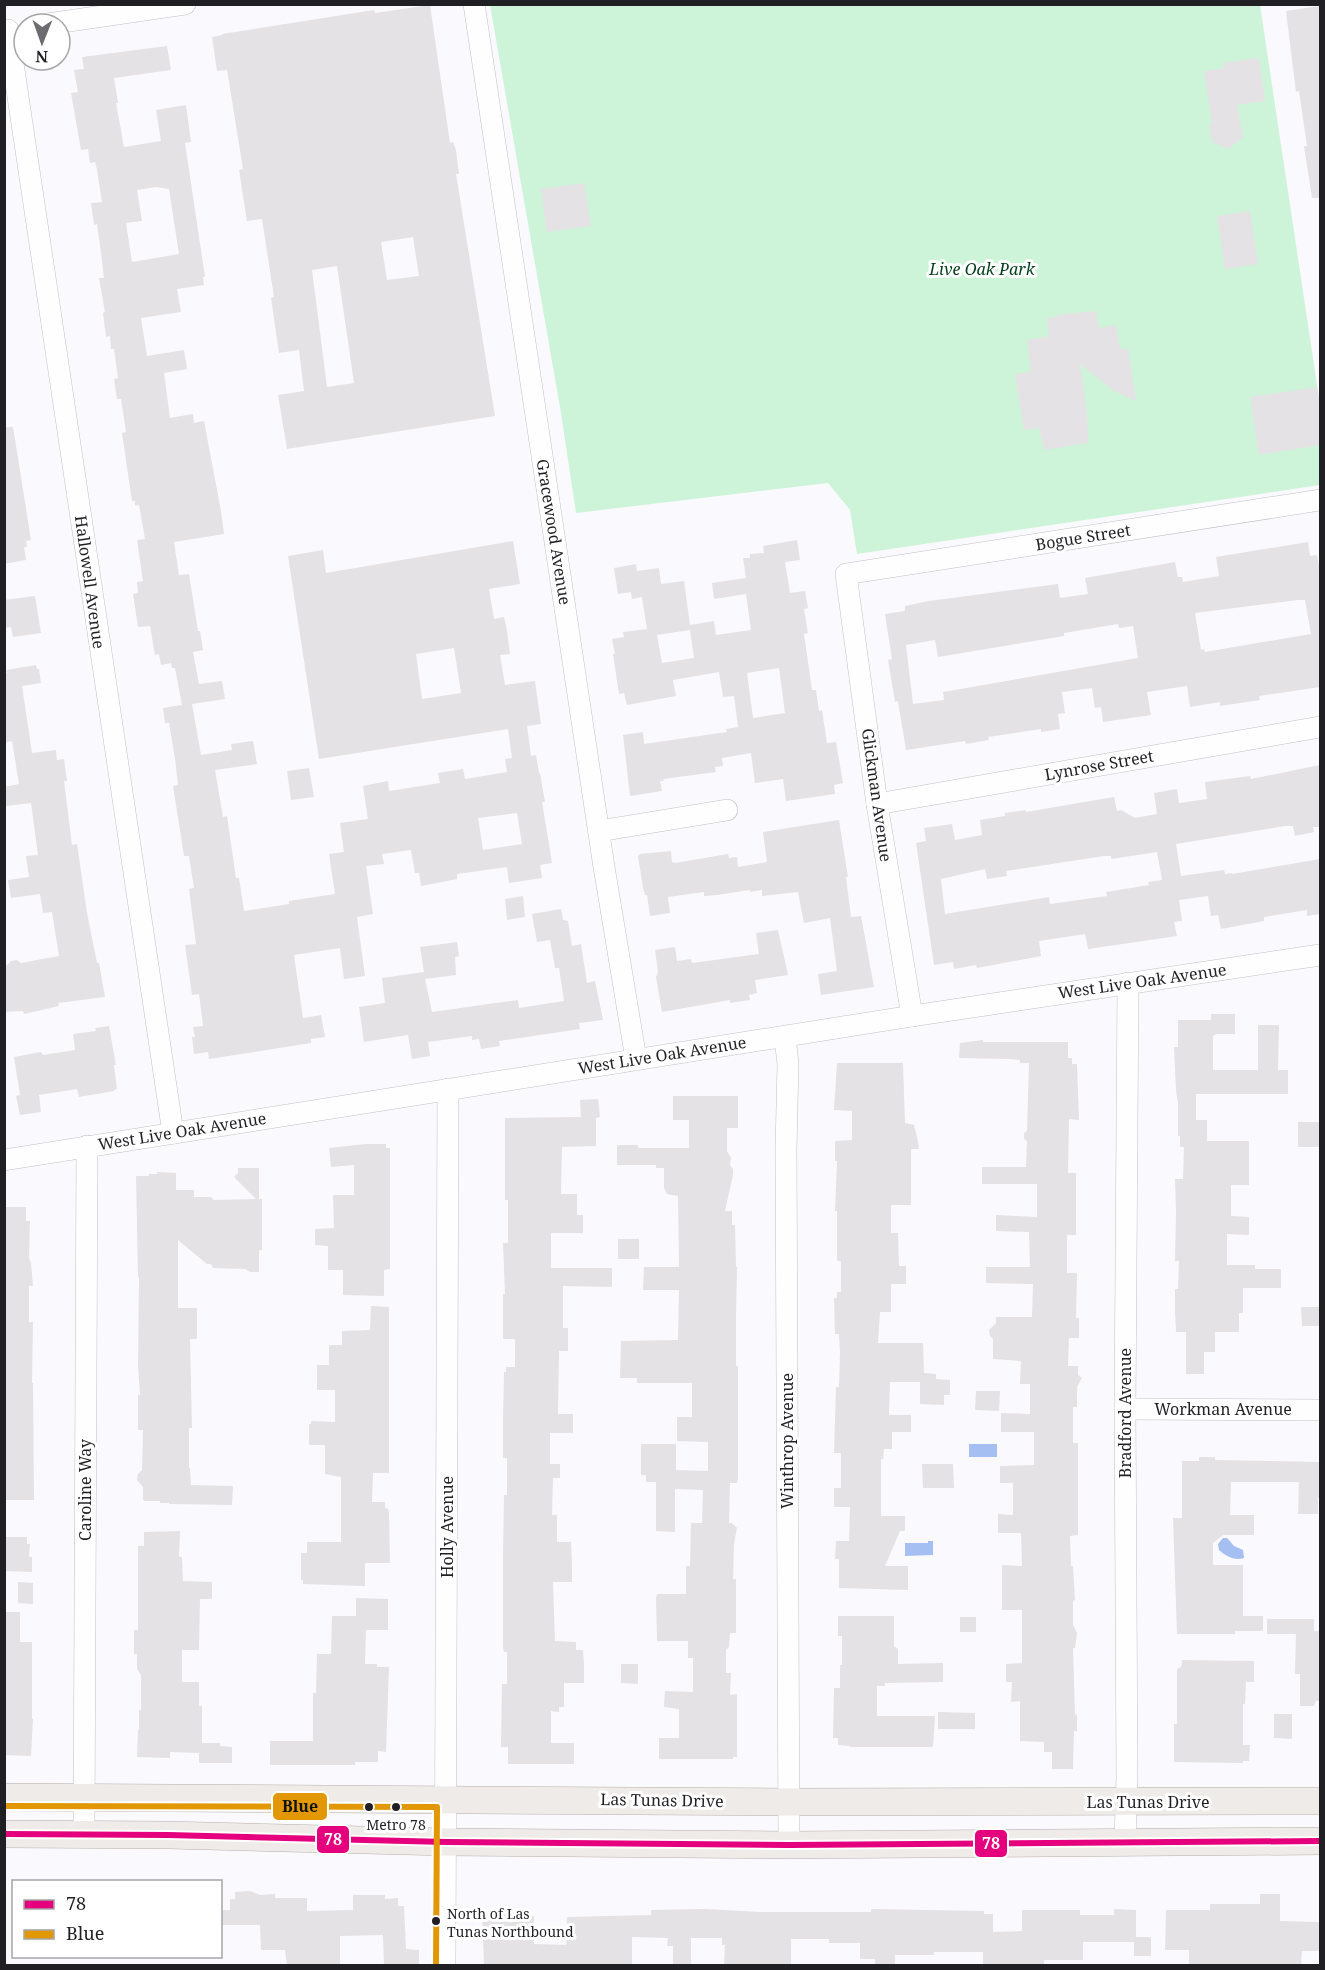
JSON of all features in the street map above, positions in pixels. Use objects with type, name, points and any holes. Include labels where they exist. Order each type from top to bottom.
[{"type":"main road","name":"Las Tunas Drive","points":[[4,1797],[446,1798],[789,1802],[1320,1801]]},
{"type":"main road","points":[[4,1834],[446,1842],[789,1845],[1320,1841]]},
{"type":"street","points":[[72,20],[185,4]]},
{"type":"street","name":"Gracewood Avenue","points":[[474,4],[599,831],[636,1059]]},
{"type":"street","name":"Hallowell Avenue","points":[[18,72],[173,1133]]},
{"type":"street","name":"Bogue Street","points":[[846,574],[1320,500]]},
{"type":"street","name":"Glickman Avenue","points":[[846,574],[877,804],[912,1016]]},
{"type":"street","name":"Lynrose Street","points":[[877,804],[1320,727]]},
{"type":"street","points":[[599,831],[727,810]]},
{"type":"street","name":"West Live Oak Avenue","points":[[4,1160],[912,1016],[1320,955]]},
{"type":"street","name":"Bradford Avenue","points":[[1125,1842],[1128,983]]},
{"type":"street","name":"Winthrop Avenue","points":[[785,1037],[788,1064],[786,1172],[789,1845]]},
{"type":"street","name":"Holly Avenue","points":[[445,1965],[448,1089]]},
{"type":"street","name":"Caroline Way","points":[[84,1834],[87,1146]]},
{"type":"street","name":"Workman Avenue","points":[[1125,1408],[1320,1410]]},
{"type":"green space","name":"Live Oak Park","points":[[490,5],[1260,5],[1320,405],[1320,485],[857,554],[850,510],[828,483],[576,513],[561,413]]},
{"type":"water","points":[[969,1444],[997,1444],[997,1457],[969,1457]]},
{"type":"water","points":[[1223,1538],[1227,1538],[1234,1546],[1243,1550],[1244,1558],[1230,1557],[1219,1550],[1218,1544]]},
{"type":"water","points":[[928,1541],[933,1541],[933,1555],[905,1556],[905,1543],[928,1543]]},
{"type":"building","points":[[430,5],[450,143],[453,142],[456,150],[459,174],[456,174],[495,416],[287,449],[278,395],[304,391],[299,350],[279,353],[271,298],[274,297],[262,219],[247,221],[239,170],[243,169],[227,70],[217,71],[212,37],[374,10],[375,13]],"holes":[[[413,237],[419,276],[387,280],[381,242]],[[337,266],[354,383],[327,387],[312,270]]]},
{"type":"building","points":[[1319,6],[1320,198],[1312,198],[1304,146],[1307,146],[1299,91],[1296,92],[1286,11]]},
{"type":"building","points":[[167,46],[171,70],[114,78],[124,147],[161,141],[156,110],[186,105],[191,142],[185,143],[205,277],[203,277],[204,285],[177,289],[181,312],[141,318],[147,356],[184,350],[187,369],[164,373],[170,418],[193,414],[194,423],[204,421],[221,511],[224,534],[174,542],[179,575],[189,574],[198,631],[200,631],[203,650],[193,652],[199,684],[222,681],[225,699],[192,704],[201,755],[232,750],[231,744],[253,741],[257,764],[215,770],[223,817],[227,816],[236,878],[239,878],[244,911],[335,894],[329,854],[344,852],[340,823],[368,819],[363,786],[388,781],[389,791],[440,783],[438,773],[463,769],[465,779],[507,772],[505,759],[512,758],[508,729],[319,759],[288,556],[323,550],[326,573],[513,541],[520,584],[489,589],[494,619],[504,617],[507,631],[510,654],[500,655],[505,685],[535,681],[541,724],[527,726],[531,756],[536,755],[540,773],[545,802],[542,802],[552,863],[540,865],[542,878],[509,883],[507,867],[457,874],[457,879],[421,886],[419,873],[415,873],[411,850],[382,854],[384,864],[366,866],[373,914],[357,917],[365,976],[344,979],[340,948],[294,955],[303,1018],[321,1015],[325,1037],[311,1039],[311,1043],[209,1059],[208,1052],[194,1054],[193,1027],[203,1026],[199,994],[192,995],[185,945],[196,944],[189,889],[194,888],[189,856],[184,856],[173,786],[178,785],[175,759],[169,723],[165,723],[163,708],[182,705],[175,668],[172,668],[171,663],[161,665],[159,654],[155,655],[150,626],[138,627],[133,594],[138,593],[137,582],[143,581],[137,540],[145,539],[139,505],[135,506],[135,501],[132,501],[122,433],[126,432],[121,399],[117,399],[114,379],[118,378],[114,349],[111,349],[110,336],[106,337],[103,313],[105,312],[99,278],[104,278],[97,224],[94,225],[91,203],[102,202],[97,170],[95,162],[90,163],[88,149],[81,150],[71,93],[78,92],[74,70],[84,69],[82,57]],"holes":[[[156,187],[169,189],[179,254],[132,262],[126,223],[142,221],[137,190]],[[454,648],[461,693],[422,699],[416,654]],[[517,813],[522,844],[483,850],[478,818]]]},
{"type":"building","points":[[1259,58],[1265,101],[1237,105],[1243,137],[1228,149],[1212,142],[1209,125],[1212,123],[1204,71],[1224,68],[1223,63]]},
{"type":"building","points":[[584,183],[591,226],[547,232],[541,189]]},
{"type":"building","points":[[1250,211],[1258,264],[1225,269],[1217,216]]},
{"type":"building","points":[[1096,311],[1099,328],[1116,325],[1120,349],[1128,348],[1136,401],[1114,391],[1080,364],[1087,413],[1088,443],[1044,450],[1039,428],[1024,430],[1015,374],[1031,372],[1027,340],[1049,336],[1047,319],[1063,314]]},
{"type":"building","points":[[1317,387],[1320,410],[1320,445],[1259,455],[1250,397]]},
{"type":"building","points":[[4,427],[13,427],[31,540],[26,541],[27,547],[24,547],[26,560],[4,564]]},
{"type":"building","points":[[797,540],[800,560],[785,562],[790,593],[805,591],[808,608],[804,609],[808,633],[804,634],[812,690],[816,690],[819,711],[822,710],[827,743],[836,742],[843,783],[834,785],[835,794],[786,801],[783,779],[755,783],[751,753],[722,758],[723,766],[715,767],[716,772],[663,779],[664,781],[660,781],[662,791],[630,796],[623,735],[643,732],[644,744],[727,732],[726,729],[738,727],[734,696],[723,697],[719,672],[673,680],[676,696],[627,705],[624,693],[619,694],[612,639],[624,637],[623,632],[647,629],[642,597],[632,599],[631,592],[618,594],[614,568],[636,564],[637,571],[659,568],[661,584],[684,581],[690,625],[714,621],[716,635],[751,630],[746,594],[714,599],[712,583],[746,578],[743,558],[750,558],[750,554],[764,553],[763,546]],"holes":[[[690,630],[694,658],[662,663],[657,635]],[[779,668],[785,713],[753,718],[747,673]]]},
{"type":"building","points":[[1308,542],[1310,556],[1317,555],[1320,565],[1320,687],[1259,696],[1260,700],[1220,706],[1220,702],[1190,707],[1187,686],[1147,692],[1151,715],[1103,722],[1101,707],[1095,708],[1092,688],[1062,692],[1065,713],[1058,714],[1060,729],[1041,732],[1041,729],[988,737],[989,740],[966,744],[965,741],[906,750],[888,660],[892,659],[885,614],[905,611],[905,606],[929,601],[1058,584],[1060,598],[1088,594],[1085,578],[1175,562],[1178,577],[1182,577],[1183,582],[1219,576],[1216,557]],"holes":[[[1305,600],[1311,634],[1205,652],[1204,649],[1201,650],[1195,613]],[[1118,624],[1119,628],[1133,626],[1138,658],[943,692],[944,700],[913,704],[906,645],[935,640],[938,657],[1064,636],[1064,633]]]},
{"type":"building","points":[[35,596],[41,633],[13,637],[11,627],[4,628],[4,600]]},
{"type":"building","points":[[36,665],[39,669],[41,683],[22,686],[32,753],[56,750],[57,760],[64,759],[67,781],[64,781],[72,845],[77,844],[87,913],[105,997],[58,1003],[59,1006],[24,1014],[23,1011],[4,1012],[4,968],[11,961],[17,960],[21,963],[59,956],[52,912],[43,913],[40,894],[11,898],[8,880],[29,877],[26,856],[38,855],[31,803],[6,806],[4,787],[19,784],[12,741],[4,743],[4,673],[7,673],[6,670]]},
{"type":"building","points":[[1320,765],[1320,827],[1313,827],[1314,832],[1295,836],[1293,826],[1285,826],[1176,844],[1181,876],[1224,870],[1225,874],[1232,874],[1320,859],[1320,914],[1307,916],[1307,910],[1264,917],[1264,921],[1221,929],[1218,915],[1211,916],[1208,896],[1179,900],[1182,921],[1174,922],[1177,936],[1088,949],[1085,934],[1039,941],[1041,956],[977,968],[976,965],[954,969],[953,962],[934,965],[916,843],[926,841],[924,828],[952,824],[955,840],[982,835],[980,820],[1005,816],[1005,813],[1026,810],[1026,812],[1114,797],[1117,811],[1121,810],[1135,818],[1157,814],[1154,793],[1177,789],[1179,803],[1207,799],[1205,782],[1250,776],[1251,779]],"holes":[[[1157,852],[1162,880],[1148,882],[1149,885],[1106,892],[1107,896],[1050,904],[1049,897],[945,914],[941,879],[985,869],[987,879],[1007,876],[1006,871],[1104,856],[1111,856],[1111,859]]]},
{"type":"building","points":[[309,768],[314,797],[291,800],[287,771]]},
{"type":"building","points":[[839,820],[848,877],[846,877],[851,917],[861,916],[874,987],[821,995],[818,974],[837,971],[830,918],[804,923],[798,892],[762,896],[762,890],[750,892],[750,890],[717,895],[704,896],[704,892],[668,897],[670,913],[650,916],[647,895],[643,888],[638,856],[640,854],[671,851],[672,862],[675,863],[728,854],[729,858],[737,857],[738,867],[767,862],[763,832]]},
{"type":"building","points":[[523,896],[525,917],[507,920],[505,899]]},
{"type":"building","points":[[561,909],[563,920],[568,921],[572,946],[581,944],[587,983],[595,981],[603,1020],[579,1023],[580,1029],[499,1041],[500,1046],[481,1049],[479,1039],[472,1040],[472,1036],[428,1042],[430,1056],[412,1059],[408,1035],[364,1042],[359,1007],[385,1003],[382,978],[424,972],[420,947],[457,942],[459,956],[455,957],[456,975],[425,979],[432,1012],[518,1000],[519,1008],[564,1001],[559,968],[555,968],[550,940],[537,942],[532,914]]},
{"type":"building","points":[[778,930],[788,975],[755,980],[757,993],[749,995],[750,1000],[730,1003],[730,1000],[662,1012],[656,977],[658,972],[655,950],[675,947],[677,961],[691,959],[692,963],[759,954],[756,933]]},
{"type":"building","points":[[1211,1014],[1235,1014],[1235,1034],[1213,1036],[1213,1070],[1258,1070],[1258,1025],[1279,1025],[1278,1070],[1288,1070],[1288,1094],[1196,1094],[1196,1120],[1207,1120],[1207,1141],[1249,1141],[1249,1185],[1231,1185],[1231,1216],[1249,1217],[1249,1235],[1227,1234],[1227,1265],[1255,1265],[1255,1269],[1281,1269],[1281,1288],[1243,1288],[1243,1313],[1239,1313],[1239,1332],[1215,1332],[1215,1352],[1204,1352],[1204,1374],[1186,1374],[1186,1332],[1176,1332],[1175,1311],[1179,1261],[1175,1261],[1175,1179],[1183,1179],[1184,1147],[1180,1147],[1180,1136],[1178,1136],[1174,1047],[1178,1047],[1178,1020],[1211,1020]]},
{"type":"building","points":[[109,1026],[116,1065],[114,1065],[117,1089],[79,1097],[77,1089],[39,1095],[41,1112],[20,1115],[16,1096],[20,1095],[14,1057],[41,1052],[43,1055],[75,1050],[73,1034],[96,1031],[95,1028]]},
{"type":"building","points":[[983,1040],[983,1042],[1068,1042],[1068,1058],[1072,1058],[1072,1064],[1077,1064],[1079,1120],[1069,1119],[1068,1173],[1076,1173],[1076,1235],[1067,1235],[1067,1273],[1077,1273],[1076,1318],[1079,1318],[1079,1338],[1069,1338],[1068,1366],[1078,1366],[1078,1375],[1082,1378],[1077,1387],[1077,1407],[1073,1407],[1073,1443],[1078,1443],[1078,1535],[1070,1536],[1075,1600],[1073,1601],[1073,1625],[1077,1633],[1075,1648],[1073,1648],[1077,1731],[1074,1731],[1073,1769],[1052,1769],[1052,1752],[1044,1752],[1044,1742],[1020,1741],[1020,1701],[1011,1702],[1012,1682],[1006,1682],[1006,1664],[1022,1663],[1022,1610],[1002,1610],[1002,1565],[1022,1566],[1021,1533],[998,1533],[998,1514],[1013,1515],[1013,1483],[1000,1483],[1000,1466],[1034,1465],[1034,1432],[1001,1432],[1001,1413],[1030,1414],[1030,1384],[1020,1384],[1021,1361],[993,1359],[993,1339],[989,1330],[996,1323],[996,1317],[1032,1317],[1033,1284],[986,1283],[986,1267],[1030,1267],[1029,1232],[996,1231],[996,1215],[1037,1217],[1037,1184],[982,1184],[982,1167],[1026,1167],[1027,1141],[1024,1139],[1024,1133],[1027,1131],[1029,1063],[1020,1063],[1020,1060],[1010,1059],[959,1058],[960,1043]]},
{"type":"building","points":[[837,1063],[903,1063],[905,1123],[914,1125],[918,1141],[919,1149],[911,1149],[911,1205],[891,1205],[891,1233],[898,1233],[899,1266],[906,1266],[906,1284],[891,1284],[891,1312],[880,1312],[878,1343],[923,1343],[924,1373],[936,1374],[936,1379],[950,1380],[950,1395],[944,1395],[944,1405],[920,1404],[920,1382],[890,1382],[889,1415],[911,1415],[911,1432],[892,1432],[892,1449],[884,1449],[883,1459],[881,1459],[881,1516],[905,1516],[905,1531],[900,1531],[885,1566],[908,1566],[908,1590],[839,1588],[839,1559],[835,1559],[836,1541],[849,1541],[850,1507],[834,1507],[834,1488],[841,1488],[841,1453],[834,1453],[836,1387],[839,1387],[840,1353],[839,1334],[835,1334],[834,1298],[837,1298],[837,1292],[841,1292],[841,1261],[837,1261],[837,1211],[835,1211],[837,1161],[835,1161],[835,1141],[852,1140],[852,1111],[834,1110]]},
{"type":"building","points":[[673,1096],[738,1096],[738,1128],[727,1128],[727,1151],[731,1158],[730,1165],[733,1175],[725,1211],[732,1211],[732,1225],[735,1225],[737,1267],[738,1478],[737,1483],[730,1483],[729,1523],[737,1528],[733,1579],[736,1579],[736,1633],[730,1633],[729,1647],[726,1650],[726,1673],[731,1673],[730,1695],[737,1694],[737,1757],[733,1759],[659,1759],[659,1738],[679,1738],[679,1709],[664,1707],[665,1691],[693,1692],[693,1658],[688,1658],[688,1641],[657,1641],[656,1598],[657,1594],[686,1594],[686,1566],[690,1566],[691,1523],[702,1523],[703,1490],[675,1489],[675,1532],[656,1531],[656,1482],[646,1482],[646,1475],[641,1475],[641,1444],[676,1444],[676,1470],[708,1471],[708,1442],[677,1441],[677,1417],[692,1417],[692,1383],[637,1383],[637,1378],[620,1378],[621,1341],[678,1340],[679,1290],[643,1290],[644,1267],[679,1267],[678,1196],[667,1194],[664,1188],[664,1168],[656,1168],[656,1165],[617,1165],[617,1145],[638,1145],[638,1148],[689,1148],[689,1120],[673,1120]]},
{"type":"building","points":[[598,1099],[600,1117],[596,1118],[596,1146],[562,1147],[561,1194],[577,1194],[577,1215],[583,1215],[583,1233],[551,1233],[551,1268],[612,1268],[612,1287],[563,1286],[563,1328],[568,1328],[568,1351],[559,1351],[558,1414],[573,1414],[573,1433],[550,1433],[550,1464],[560,1464],[560,1478],[553,1478],[552,1515],[557,1515],[557,1542],[571,1542],[572,1565],[572,1582],[553,1582],[555,1641],[576,1642],[576,1650],[583,1650],[584,1664],[584,1683],[564,1683],[564,1707],[559,1707],[559,1712],[551,1711],[551,1743],[574,1743],[574,1764],[508,1764],[508,1747],[501,1747],[502,1684],[507,1684],[507,1652],[504,1652],[503,1648],[504,1495],[507,1495],[507,1458],[503,1458],[503,1421],[504,1372],[506,1372],[506,1367],[515,1367],[515,1339],[503,1339],[503,1294],[505,1294],[503,1243],[508,1243],[508,1200],[505,1200],[505,1118],[581,1117],[580,1100]]},
{"type":"building","points":[[1298,1122],[1320,1122],[1320,1147],[1298,1147]]},
{"type":"building","points":[[386,1144],[386,1148],[390,1148],[390,1269],[384,1270],[384,1296],[343,1295],[343,1270],[328,1270],[328,1246],[315,1245],[315,1229],[334,1228],[333,1195],[354,1195],[354,1165],[331,1167],[329,1148]]},
{"type":"building","points":[[238,1168],[259,1168],[259,1199],[262,1199],[262,1250],[259,1250],[259,1272],[213,1268],[211,1264],[207,1264],[178,1240],[178,1308],[197,1308],[197,1339],[190,1339],[192,1428],[189,1428],[189,1468],[191,1485],[233,1486],[232,1505],[169,1504],[160,1503],[160,1501],[145,1501],[143,1500],[143,1487],[137,1480],[142,1470],[143,1430],[138,1430],[138,1395],[140,1395],[136,1176],[149,1176],[157,1172],[176,1173],[176,1190],[194,1190],[194,1197],[211,1197],[214,1200],[256,1199],[234,1177],[238,1173]]},
{"type":"building","points":[[4,1207],[26,1207],[26,1221],[30,1221],[29,1258],[33,1286],[29,1286],[29,1322],[33,1322],[34,1500],[4,1500]]},
{"type":"building","points":[[618,1239],[639,1239],[639,1259],[618,1259]]},
{"type":"building","points":[[371,1306],[389,1307],[389,1473],[373,1473],[372,1502],[385,1502],[385,1508],[389,1512],[390,1563],[365,1563],[365,1586],[303,1584],[301,1553],[307,1553],[307,1542],[341,1542],[341,1477],[325,1474],[325,1445],[309,1445],[311,1421],[335,1422],[335,1390],[317,1390],[317,1365],[329,1365],[329,1345],[342,1345],[342,1331],[370,1330]]},
{"type":"building","points":[[1301,1307],[1320,1307],[1320,1326],[1302,1326]]},
{"type":"building","points":[[976,1391],[1000,1391],[999,1411],[975,1410]]},
{"type":"building","points":[[1199,1457],[1215,1457],[1215,1460],[1320,1462],[1318,1514],[1298,1514],[1299,1482],[1231,1482],[1230,1515],[1254,1515],[1254,1535],[1223,1535],[1213,1543],[1213,1565],[1243,1565],[1243,1616],[1263,1616],[1263,1631],[1235,1631],[1235,1634],[1177,1634],[1173,1518],[1182,1518],[1182,1461],[1199,1461]]},
{"type":"building","points":[[922,1464],[953,1464],[954,1488],[923,1488]]},
{"type":"building","points":[[180,1531],[179,1557],[182,1557],[183,1581],[212,1582],[212,1599],[200,1599],[199,1650],[182,1650],[182,1682],[199,1682],[199,1706],[202,1706],[202,1743],[220,1743],[220,1746],[232,1747],[232,1763],[199,1763],[199,1753],[170,1752],[170,1758],[137,1757],[139,1710],[141,1710],[141,1675],[137,1669],[137,1654],[134,1654],[134,1630],[138,1630],[138,1546],[144,1546],[144,1532]]},
{"type":"building","points":[[4,1537],[27,1537],[27,1544],[30,1544],[29,1557],[32,1557],[32,1572],[4,1571]]},
{"type":"building","points":[[18,1582],[33,1583],[33,1604],[18,1603]]},
{"type":"building","points":[[356,1598],[388,1599],[388,1630],[366,1630],[365,1664],[389,1667],[386,1752],[378,1751],[378,1762],[355,1762],[355,1765],[270,1765],[270,1741],[313,1741],[313,1693],[316,1693],[317,1654],[331,1654],[332,1616],[356,1616]]},
{"type":"building","points":[[4,1612],[20,1612],[20,1642],[32,1642],[31,1756],[4,1755]]},
{"type":"building","points":[[838,1616],[894,1616],[894,1646],[898,1649],[898,1664],[943,1663],[943,1682],[885,1683],[885,1686],[877,1686],[877,1716],[935,1716],[933,1747],[838,1745],[838,1738],[833,1738],[834,1688],[840,1688],[840,1665],[842,1665],[842,1636],[838,1636]]},
{"type":"building","points":[[960,1617],[976,1617],[976,1632],[960,1632]]},
{"type":"building","points":[[1267,1619],[1314,1619],[1314,1631],[1320,1631],[1320,1701],[1316,1701],[1314,1706],[1300,1706],[1300,1674],[1295,1674],[1296,1634],[1267,1634]]},
{"type":"building","points":[[1182,1660],[1254,1661],[1254,1682],[1246,1682],[1245,1704],[1243,1704],[1243,1745],[1250,1745],[1249,1761],[1243,1761],[1243,1763],[1174,1762],[1177,1669],[1181,1667]]},
{"type":"building","points":[[621,1664],[638,1664],[638,1684],[621,1683]]},
{"type":"building","points":[[938,1712],[975,1713],[975,1729],[938,1729]]},
{"type":"building","points":[[1274,1714],[1292,1714],[1292,1739],[1274,1738]]},
{"type":"building","points":[[235,1892],[275,1894],[275,1898],[307,1898],[307,1911],[353,1910],[353,1895],[385,1895],[385,1899],[398,1898],[398,1906],[404,1906],[406,1949],[419,1950],[419,1965],[384,1965],[383,1935],[340,1936],[340,1965],[287,1965],[285,1950],[261,1950],[260,1925],[222,1925],[222,1910],[230,1910],[230,1899],[235,1899]]},
{"type":"building","points":[[1260,1894],[1280,1894],[1280,1921],[1320,1922],[1320,1951],[1302,1951],[1301,1965],[1189,1965],[1189,1950],[1165,1950],[1166,1910],[1210,1910],[1210,1904],[1260,1904]]},
{"type":"building","points":[[705,1909],[761,1912],[871,1912],[871,1909],[984,1911],[984,1914],[993,1914],[993,1932],[1022,1931],[1022,1910],[1080,1910],[1080,1915],[1114,1915],[1114,1909],[1136,1910],[1136,1937],[1151,1937],[1151,1956],[1134,1956],[1134,1942],[1083,1942],[1083,1960],[1044,1960],[1044,1965],[983,1965],[983,1952],[934,1952],[934,1955],[895,1955],[895,1965],[875,1965],[875,1959],[860,1959],[860,1943],[829,1943],[829,1939],[791,1939],[791,1965],[724,1965],[725,1945],[722,1945],[722,1938],[691,1938],[691,1965],[673,1965],[673,1946],[667,1946],[668,1938],[632,1937],[632,1965],[484,1965],[482,1912],[525,1912],[525,1916],[534,1916],[534,1944],[566,1945],[567,1917],[651,1915],[651,1910]]},
{"type":"transit line","name":"Blue","points":[[4,1806],[437,1807],[436,1966]]},
{"type":"transit line","name":"78","points":[[4,1834],[168,1835],[446,1842],[789,1845],[1320,1841]]},
{"type":"place","name":"Metro 78","points":[[396,1807]]},
{"type":"place","name":"North of Las Tunas Northbound","points":[[436,1921]]}]
